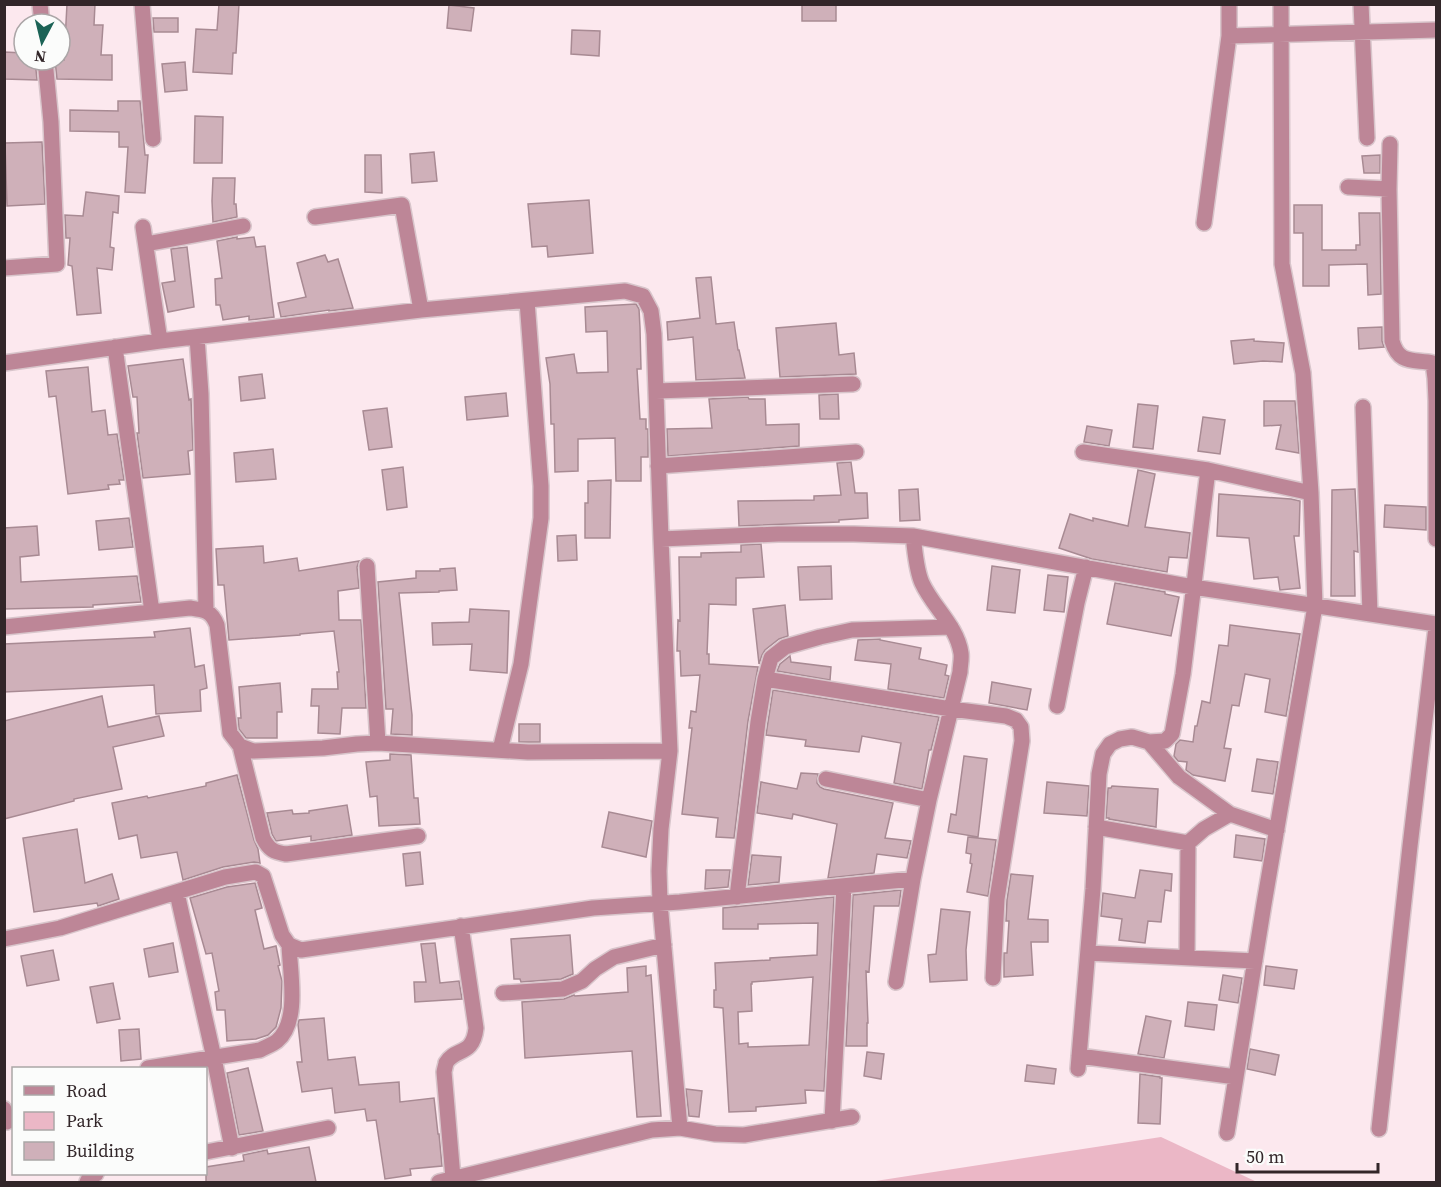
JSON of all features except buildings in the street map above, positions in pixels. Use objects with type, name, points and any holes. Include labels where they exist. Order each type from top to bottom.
[{"type":"street","points":[[142,4],[153,139]]},
{"type":"street","points":[[1204,223],[1229,36],[1229,4]]},
{"type":"street","points":[[1227,1133],[1315,606],[1311,492],[1303,373],[1282,264],[1281,4]]},
{"type":"street","points":[[1361,4],[1367,138]]},
{"type":"street","points":[[1229,36],[1437,30]]},
{"type":"street","points":[[4,268],[57,264],[51,122],[46,72]]},
{"type":"street","points":[[1390,144],[1392,341],[1398,355],[1405,359],[1433,363],[1436,378],[1437,539]]},
{"type":"street","points":[[1348,187],[1389,189]]},
{"type":"street","points":[[315,217],[402,206],[421,310]]},
{"type":"street","points":[[146,244],[243,226]]},
{"type":"street","points":[[143,227],[160,341]]},
{"type":"street","points":[[4,363],[160,341],[421,310],[625,291],[643,296],[651,311],[654,334],[670,751],[661,829],[660,903],[680,1128]]},
{"type":"street","points":[[500,750],[521,664],[541,518],[541,486],[527,301]]},
{"type":"street","points":[[197,337],[201,394],[206,610]]},
{"type":"street","points":[[115,347],[152,612]]},
{"type":"street","points":[[656,391],[854,384]]},
{"type":"street","points":[[1363,407],[1370,614]]},
{"type":"street","points":[[658,466],[856,452]]},
{"type":"street","points":[[1083,452],[1208,470],[1311,492]]},
{"type":"street","points":[[1208,470],[1183,674],[1172,734],[1165,741],[1149,742],[1132,737],[1120,739],[1110,744],[1103,754],[1099,774],[1088,952],[1078,1063],[1236,1077]]},
{"type":"street","points":[[661,539],[789,534],[912,536],[1193,587],[1437,626],[1378,1129]]},
{"type":"street","points":[[896,982],[913,879],[929,800],[960,672],[961,654],[958,640],[951,627],[921,580],[912,536]]},
{"type":"street","points":[[367,566],[378,743]]},
{"type":"street","points":[[1057,705],[1086,567]]},
{"type":"street","points":[[4,627],[190,608],[206,610],[214,617],[217,625],[230,733],[240,746],[267,847],[274,852],[286,854],[418,836]]},
{"type":"street","points":[[737,897],[758,722],[771,658],[785,647],[852,630],[951,627]]},
{"type":"street","points":[[765,679],[1017,720],[1021,727],[1022,741],[997,899],[993,978]]},
{"type":"street","points":[[1149,742],[1179,777],[1230,814],[1277,830]]},
{"type":"street","points":[[240,746],[253,751],[378,743],[528,752],[670,751]]},
{"type":"street","points":[[826,779],[929,800]]},
{"type":"street","points":[[1186,958],[1188,843],[1204,829],[1230,814]]},
{"type":"street","points":[[1096,827],[1188,843]]},
{"type":"street","points":[[4,939],[60,928],[225,877],[256,872],[263,876],[282,935],[289,945],[292,996],[291,1018],[286,1031],[276,1042],[260,1050],[155,1067]]},
{"type":"street","points":[[289,945],[301,950],[593,908],[737,897],[913,879]]},
{"type":"street","points":[[832,1120],[844,886]]},
{"type":"street","points":[[177,892],[232,1148]]},
{"type":"street","points":[[461,926],[476,1028],[471,1044],[446,1063],[444,1072],[446,1180],[652,1130],[680,1128],[715,1134],[744,1135],[852,1117]]},
{"type":"street","points":[[503,993],[564,989],[582,981],[614,957],[664,945]]},
{"type":"street","points":[[1088,952],[1255,962]]},
{"type":"street","points":[[207,1152],[328,1128]]},
{"type":"green space","points":[[1161,1137],[1257,1182],[869,1182]]}]
